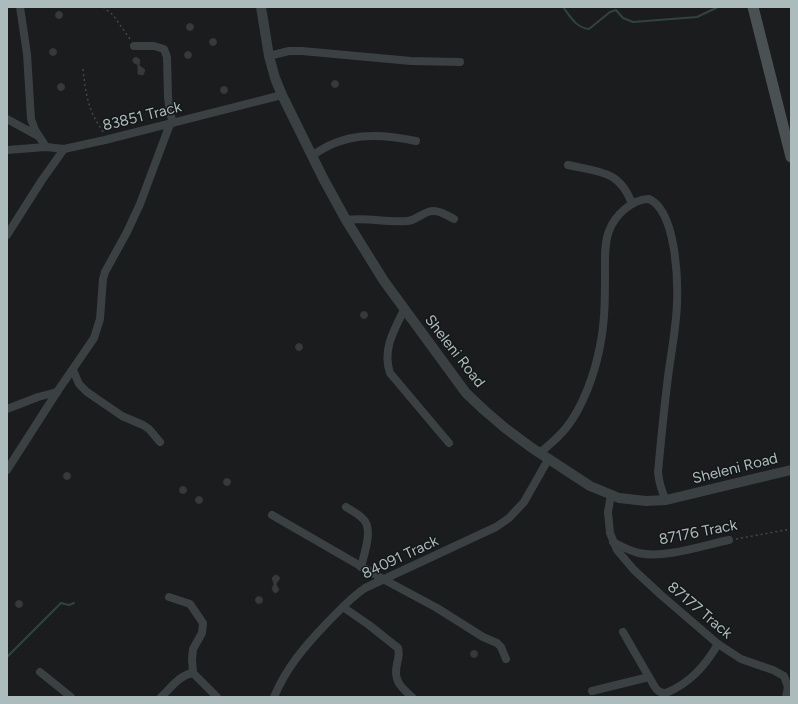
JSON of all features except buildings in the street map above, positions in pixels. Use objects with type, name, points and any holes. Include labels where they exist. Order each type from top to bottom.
[{"type":"main road","points":[[753,7],[791,157]]},
{"type":"street","points":[[20,7],[27,54],[31,119],[46,147]]},
{"type":"street","name":"Sheleni Road","points":[[262,7],[268,56],[282,96],[346,220],[372,263],[404,310],[466,393],[492,418],[544,456],[590,486],[611,495],[641,501],[666,500],[791,470]]},
{"type":"street","points":[[7,470],[90,344],[98,328],[105,272],[127,232],[140,204],[172,123],[170,113],[167,57],[164,50],[154,46],[134,46]]},
{"type":"street","points":[[268,56],[288,51],[302,51],[411,61],[460,62]]},
{"type":"street","name":"83851 Track","points":[[7,150],[46,147],[64,149],[282,96]]},
{"type":"street","points":[[7,119],[39,136]]},
{"type":"street","points":[[312,156],[330,145],[365,136],[377,135],[416,141]]},
{"type":"street","points":[[7,235],[64,149]]},
{"type":"street","points":[[568,165],[594,170],[613,176],[629,193],[632,204],[643,199],[650,199],[663,213],[670,229],[675,259],[677,305],[658,472],[660,485],[666,500]]},
{"type":"street","name":"84091 Track","points":[[274,697],[281,681],[293,661],[342,607],[355,595],[383,579],[488,531],[509,518],[524,502],[544,456],[576,414],[585,395],[600,348],[604,329],[605,248],[607,239],[613,223],[618,216],[632,204]]},
{"type":"street","points":[[346,220],[359,218],[390,222],[408,221],[430,211],[440,212],[454,219]]},
{"type":"street","points":[[404,310],[390,341],[387,358],[390,373],[449,443]]},
{"type":"street","points":[[73,370],[79,384],[87,392],[122,416],[149,429],[160,442]]},
{"type":"street","points":[[7,409],[38,396],[57,392]]},
{"type":"street","name":"87177 Track","points":[[611,495],[608,512],[610,533],[620,554],[639,575],[666,600],[718,644],[741,659],[781,673],[786,679],[788,687],[786,697]]},
{"type":"street","points":[[346,506],[365,520],[368,528],[368,536],[361,566]]},
{"type":"street","points":[[272,515],[383,579],[437,608],[483,637],[497,643],[501,647],[506,659]]},
{"type":"street","name":"87176 Track","points":[[613,542],[631,551],[648,555],[668,553],[729,540]]},
{"type":"street","points":[[169,597],[190,604],[203,623],[202,633],[193,649],[193,673],[217,697]]},
{"type":"street","points":[[342,607],[370,626],[398,648],[399,655],[395,672],[396,676],[402,688],[412,697]]},
{"type":"street","points":[[623,632],[658,692],[663,693],[669,692],[698,673],[708,661],[718,644]]},
{"type":"street","points":[[40,672],[71,697]]},
{"type":"street","points":[[161,697],[178,680],[185,675],[193,673]]},
{"type":"street","points":[[592,691],[649,676]]},
{"type":"path","points":[[103,7],[113,15],[127,33],[134,46]]},
{"type":"path","points":[[83,70],[86,95],[91,113],[109,139]]},
{"type":"path","name":"87176 Track","points":[[729,540],[791,529]]},
{"type":"waterway","points":[[563,7],[577,24],[589,29],[610,12],[616,10],[623,18],[633,22],[697,17],[718,7]]},
{"type":"waterway","points":[[7,657],[61,603],[69,605],[74,603]]}]
